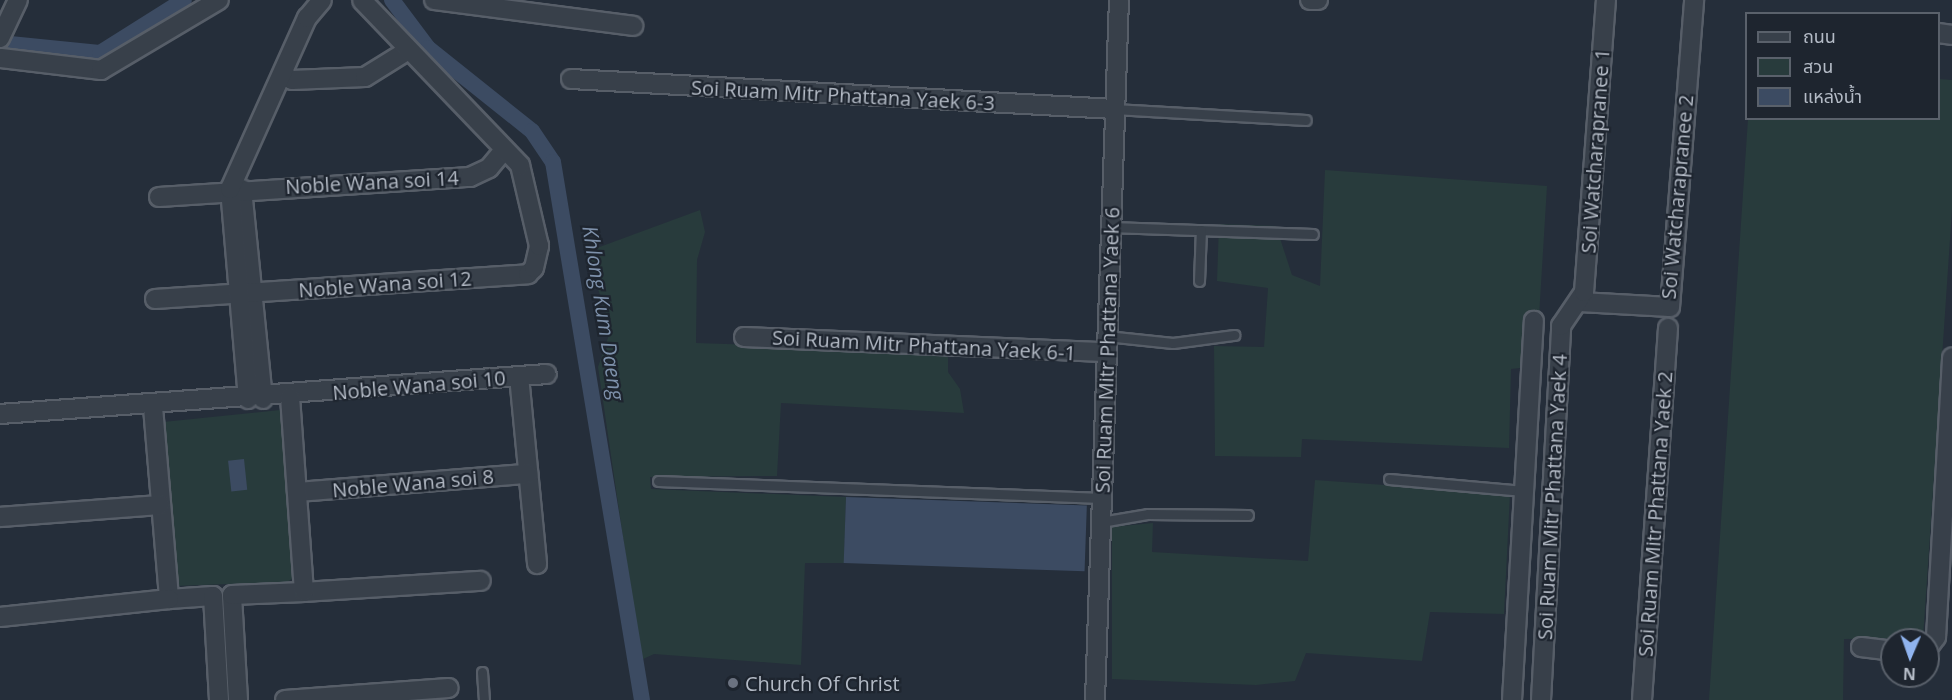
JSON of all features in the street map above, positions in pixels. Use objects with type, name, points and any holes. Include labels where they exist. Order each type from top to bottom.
[{"type":"street","points":[[18,0],[1,51],[101,70],[219,0]]},
{"type":"street","points":[[255,399],[248,293],[236,189],[307,18],[322,0]]},
{"type":"street","points":[[362,0],[407,51],[504,150]]},
{"type":"street","points":[[434,0],[461,8],[633,26]]},
{"type":"street","name":"Soi Ruam Mitr Phattana Yaek 6","points":[[1095,700],[1119,0]]},
{"type":"street","points":[[1310,0],[1318,0]]},
{"type":"street","name":"Soi Watcharapranee 1","points":[[1580,302],[1606,0]]},
{"type":"street","name":"Soi Watcharapranee 2","points":[[1580,302],[1670,307],[1694,0]]},
{"type":"street","points":[[283,75],[365,77],[407,51]]},
{"type":"street","name":"Soi Ruam Mitr Phattana Yaek 6-3","points":[[571,79],[1114,109]]},
{"type":"street","name":"Noble Wana soi 14","points":[[159,197],[236,189],[470,177],[489,168],[504,150]]},
{"type":"street","name":"Noble Wana soi 12","points":[[155,299],[528,274],[539,256],[532,197],[520,165],[504,150]]},
{"type":"street","name":"Soi Ruam Mitr Phattana Yaek 4","points":[[1541,700],[1562,326],[1580,302]]},
{"type":"street","points":[[1512,700],[1534,321]]},
{"type":"street","name":"Soi Ruam Mitr Phattana Yaek 2","points":[[1642,700],[1668,328]]},
{"type":"street","name":"Soi Ruam Mitr Phattana Yaek 6-1","points":[[744,337],[1106,344]]},
{"type":"street","points":[[1937,628],[1952,357]]},
{"type":"street","name":"Noble Wana soi 10","points":[[0,414],[153,407],[290,397],[548,374]]},
{"type":"street","points":[[519,376],[537,564]]},
{"type":"street","points":[[290,397],[304,592]]},
{"type":"street","points":[[153,407],[170,599]]},
{"type":"street","name":"Noble Wana soi 8","points":[[297,492],[528,474]]},
{"type":"street","points":[[0,517],[161,504]]},
{"type":"street","points":[[0,617],[170,599],[481,581]]},
{"type":"street","points":[[232,595],[238,700]]},
{"type":"street","points":[[213,596],[219,700]]},
{"type":"street","points":[[1861,647],[1880,649]]},
{"type":"street","points":[[285,700],[449,688]]},
{"type":"lane","points":[[1114,109],[1306,120]]},
{"type":"lane","points":[[1110,227],[1313,234]]},
{"type":"lane","points":[[1199,282],[1201,230]]},
{"type":"lane","points":[[1106,344],[1182,342],[1234,335]]},
{"type":"lane","points":[[1389,479],[1524,491]]},
{"type":"lane","points":[[658,481],[1102,498]]},
{"type":"lane","points":[[1101,522],[1148,514],[1248,515]]},
{"type":"lane","points":[[482,672],[484,700]]},
{"type":"green space","points":[[1940,79],[1952,80],[1952,210],[1924,628],[1880,628],[1880,639],[1844,639],[1843,700],[1709,700],[1748,120],[1940,120]]},
{"type":"green space","points":[[1325,170],[1547,186],[1536,366],[1511,369],[1509,448],[1302,439],[1301,457],[1215,456],[1214,346],[1264,347],[1268,288],[1217,281],[1219,224],[1276,226],[1292,275],[1320,286]]},
{"type":"green space","points":[[700,210],[705,232],[697,260],[696,343],[948,351],[948,372],[960,389],[964,413],[781,403],[777,476],[650,477],[651,489],[846,497],[844,563],[805,563],[801,665],[654,654],[641,660],[598,367],[611,329],[586,252]]},
{"type":"green space","points":[[280,410],[287,416],[295,577],[287,582],[175,586],[163,422]]},
{"type":"green space","points":[[1315,480],[1510,494],[1504,614],[1430,612],[1422,661],[1306,653],[1295,681],[1256,685],[1112,679],[1112,527],[1153,523],[1152,552],[1308,561]]},
{"type":"water","points":[[244,459],[247,490],[231,492],[228,461]]},
{"type":"water","points":[[846,497],[1087,505],[1085,571],[844,563]]},
{"type":"waterway","points":[[0,43],[100,53],[184,0]]},
{"type":"waterway","name":"Khlong Kum Daeng","points":[[392,0],[428,48],[532,131],[553,162],[642,700]]},
{"type":"place","name":"Church Of Christ","points":[[733,683]]}]
